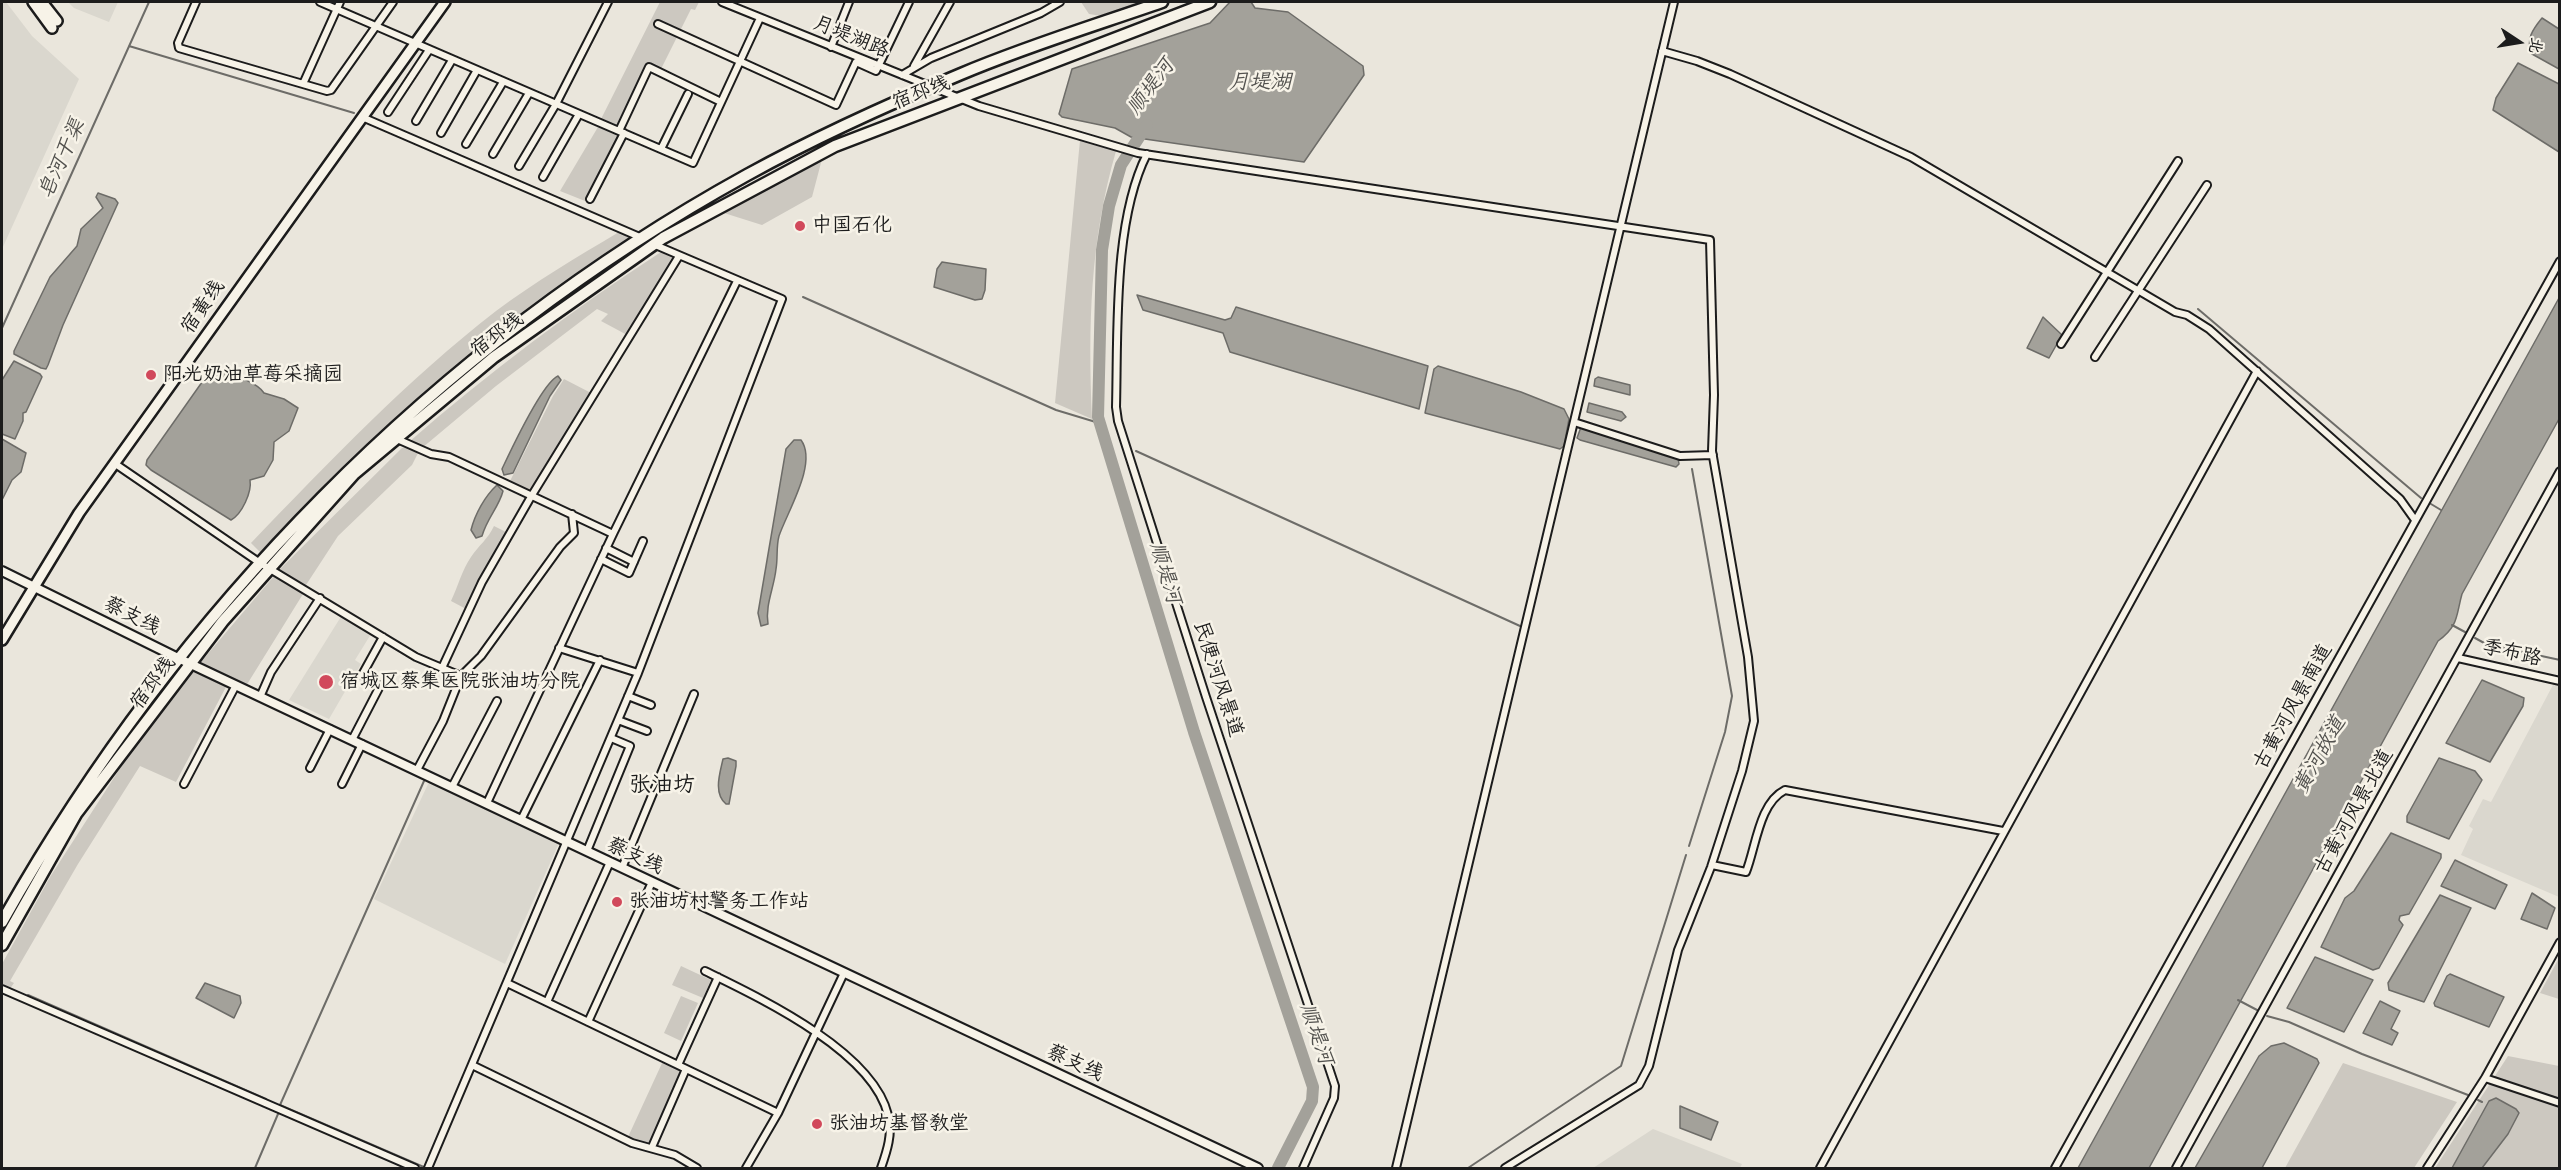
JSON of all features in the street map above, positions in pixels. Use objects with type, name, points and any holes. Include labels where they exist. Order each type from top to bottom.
[{"type":"main road","points":[[33,2],[54,24],[42,2]]},
{"type":"main road","name":"宿黄线","points":[[2,639],[32,585],[114,464],[361,116],[445,2]]},
{"type":"main road","name":"宿邳线","points":[[2,945],[76,814],[265,565],[338,481],[408,415],[514,327],[643,238],[747,175],[964,72],[1162,2]]},
{"type":"main road","name":"宿邳线","points":[[2,922],[44,847],[94,770],[178,658],[354,474],[494,357],[655,244],[835,146],[1210,2]]},
{"type":"street","points":[[196,2],[178,43],[179,48],[303,84],[332,90],[393,2]]},
{"type":"street","points":[[320,2],[693,163],[760,18]]},
{"type":"street","points":[[303,84],[340,2]]},
{"type":"street","points":[[519,165],[556,104],[608,2]]},
{"type":"street","name":"月堤湖路","points":[[722,2],[958,98],[1021,121],[1138,153],[1710,240],[1714,395],[1713,455]]},
{"type":"street","points":[[831,47],[849,2]]},
{"type":"street","points":[[658,24],[836,105],[856,62],[876,71],[909,2]]},
{"type":"street","points":[[913,68],[950,2]]},
{"type":"street","points":[[902,75],[931,57],[1041,13],[1060,2]]},
{"type":"street","points":[[1396,1168],[1674,2]]},
{"type":"street","points":[[388,112],[429,50]]},
{"type":"street","points":[[1662,51],[1730,74],[1911,157],[2175,312],[2187,315],[2208,329],[2257,371],[2400,499],[2415,520]]},
{"type":"street","points":[[416,121],[452,60]]},
{"type":"street","points":[[590,199],[649,68],[721,102]]},
{"type":"street","points":[[441,133],[477,70]]},
{"type":"street","points":[[466,144],[503,82]]},
{"type":"street","points":[[493,154],[529,93]]},
{"type":"street","points":[[662,149],[688,94]]},
{"type":"street","points":[[543,177],[579,114]]},
{"type":"street","points":[[361,116],[643,238],[679,256],[782,298],[638,673],[429,1168]]},
{"type":"street","name":"民便河风景道","points":[[1147,153],[1131,195],[1123,236],[1117,384],[1118,421],[1206,697],[1335,1086],[1334,1098],[1303,1168]]},
{"type":"street","points":[[2061,344],[2178,161]]},
{"type":"street","points":[[2095,357],[2207,184]]},
{"type":"street","points":[[442,668],[482,582],[532,495],[679,256]]},
{"type":"street","name":"古黄河风景南道","points":[[2055,1168],[2559,261]]},
{"type":"street","points":[[487,803],[606,548],[737,281]]},
{"type":"street","points":[[1820,1168],[2257,371]]},
{"type":"street","points":[[1505,1168],[1639,1085],[1648,1066],[1678,950],[1712,865],[1742,771],[1754,721],[1748,657],[1713,455],[1680,456],[1574,422]]},
{"type":"street","points":[[397,439],[430,454],[449,457],[613,534]]},
{"type":"street","points":[[114,464],[265,565],[416,657],[461,676]]},
{"type":"street","name":"古黄河风景北道","points":[[2176,1168],[2559,471]]},
{"type":"street","points":[[417,770],[443,721],[461,676],[481,656],[560,547],[574,533],[572,514]]},
{"type":"street","points":[[601,559],[629,573],[644,541]]},
{"type":"street","points":[[606,548],[634,562]]},
{"type":"street","name":"蔡支线","points":[[2,571],[190,664],[1258,1168]]},
{"type":"street","points":[[260,697],[271,672],[320,598]]},
{"type":"street","points":[[352,740],[380,686],[362,675],[383,637]]},
{"type":"street","points":[[559,648],[638,673]]},
{"type":"street","name":"季布路","points":[[2458,657],[2559,681]]},
{"type":"street","points":[[521,820],[600,660]]},
{"type":"street","points":[[184,784],[236,685]]},
{"type":"street","points":[[622,868],[694,694]]},
{"type":"street","points":[[628,696],[651,705]]},
{"type":"street","points":[[452,787],[497,701]]},
{"type":"street","points":[[618,720],[647,731]]},
{"type":"street","points":[[310,768],[330,729]]},
{"type":"street","points":[[587,851],[630,746],[611,738]]},
{"type":"street","points":[[342,784],[362,744]]},
{"type":"street","points":[[1712,865],[1746,872],[1765,815],[1778,793],[1785,790],[2003,831]]},
{"type":"street","points":[[548,1002],[610,862]]},
{"type":"street","points":[[588,1022],[652,882]]},
{"type":"street","points":[[2427,1168],[2485,1078],[2559,942]]},
{"type":"street","points":[[705,972],[765,1000],[817,1034],[861,1070],[878,1090],[888,1113],[890,1128],[881,1168]]},
{"type":"street","points":[[746,1168],[778,1113],[844,974]]},
{"type":"street","points":[[678,1065],[718,977]]},
{"type":"street","points":[[507,983],[778,1113]]},
{"type":"street","points":[[2,989],[415,1168]]},
{"type":"street","points":[[472,1065],[632,1143],[675,1155],[697,1168]]},
{"type":"street","points":[[652,1147],[686,1069]]},
{"type":"street","points":[[2485,1078],[2559,1103]]},
{"type":"shaded area","points":[[2,2],[6,2],[32,36],[79,79],[2,249]]},
{"type":"shaded area","points":[[68,2],[118,2],[109,22],[74,8]]},
{"type":"shaded area","points":[[660,2],[699,2],[695,10],[691,9],[660,71],[648,66],[617,127],[601,119]]},
{"type":"shaded area","points":[[1081,2],[1144,2],[1102,16],[1089,14]]},
{"type":"shaded area","points":[[598,127],[619,136],[585,201],[560,191]]},
{"type":"shaded area","points":[[1080,140],[1116,151],[1101,218],[1093,283],[1090,350],[1092,419],[1055,403]]},
{"type":"shaded area","points":[[822,159],[812,197],[762,225],[724,213]]},
{"type":"shaded area","points":[[619,232],[633,239],[532,308],[437,384],[347,466],[260,552],[251,543],[369,422],[463,337],[526,290]]},
{"type":"shaded area","points":[[661,252],[675,259],[629,336],[601,321],[608,314],[597,309],[496,386],[422,448],[409,442],[532,342]]},
{"type":"shaded area","points":[[564,379],[593,394],[531,493],[509,483]]},
{"type":"shaded area","points":[[407,447],[418,453],[412,465],[338,536],[306,585],[279,570],[402,448]]},
{"type":"shaded area","points":[[494,526],[508,533],[468,610],[451,601],[468,562]]},
{"type":"shaded area","points":[[274,576],[303,594],[246,686],[200,663]]},
{"type":"shaded area","name":"宿城区蔡集医院张油坊分院","points":[[342,615],[371,634],[355,660],[361,664],[329,719],[289,700]]},
{"type":"shaded area","points":[[193,672],[227,685],[176,782],[140,766],[78,864],[10,981],[14,983],[9,990],[2,986],[2,964],[50,877],[126,759]]},
{"type":"shaded area","points":[[2554,683],[2560,685],[2559,897],[2461,855],[2473,829],[2469,826],[2483,799],[2491,802]]},
{"type":"shaded area","points":[[429,782],[559,843],[505,964],[374,899]]},
{"type":"shaded area","points":[[2559,958],[2559,999],[2540,993]]},
{"type":"shaded area","points":[[681,966],[711,980],[703,998],[672,985]]},
{"type":"shaded area","points":[[681,996],[698,1003],[681,1041],[664,1033]]},
{"type":"shaded area","points":[[2508,1056],[2559,1066],[2559,1168],[2435,1168]]},
{"type":"shaded area","points":[[663,1061],[682,1070],[649,1144],[628,1137]]},
{"type":"shaded area","points":[[2343,1063],[2457,1102],[2414,1168],[2285,1168]]},
{"type":"shaded area","points":[[1653,1129],[1742,1164],[1740,1168],[1593,1168]]},
{"type":"water","name":"月堤湖","points":[[1230,2],[1251,2],[1255,8],[1288,12],[1363,66],[1364,75],[1304,162],[1131,137],[1115,128],[1062,117],[1059,114],[1072,69],[1210,23]]},
{"type":"water","points":[[2542,18],[2559,29],[2559,69],[2532,54],[2530,49],[2531,35]]},
{"type":"water","points":[[2518,63],[2559,84],[2559,152],[2493,110],[2496,98]]},
{"type":"water","points":[[98,193],[115,199],[118,203],[63,325],[48,365],[46,369],[41,368],[14,354],[14,351],[50,277],[77,246],[81,229],[103,208],[96,197]]},
{"type":"water","points":[[942,262],[986,269],[982,299],[975,300],[934,287],[937,269]]},
{"type":"water","points":[[1137,295],[1225,320],[1231,318],[1236,307],[1428,366],[1419,409],[1230,352],[1223,333],[1143,310]]},
{"type":"water","name":"黄河故道","points":[[2559,298],[2559,419],[2462,594],[2453,625],[2438,641],[2149,1168],[2078,1168]]},
{"type":"water","points":[[2043,317],[2062,335],[2049,358],[2027,348]]},
{"type":"water","points":[[14,361],[42,377],[26,412],[23,413],[23,421],[15,439],[2,434],[2,380]]},
{"type":"water","points":[[1438,366],[1521,392],[1564,409],[1569,419],[1564,446],[1560,449],[1425,413],[1434,369]]},
{"type":"water","points":[[212,368],[248,381],[264,393],[284,399],[298,408],[289,431],[274,442],[273,460],[264,476],[250,480],[245,502],[239,513],[231,520],[146,465],[147,460]]},
{"type":"water","points":[[558,376],[561,380],[550,396],[513,473],[504,475],[502,469],[527,418],[551,381]]},
{"type":"water","points":[[1598,377],[1630,385],[1630,395],[1594,386],[1595,379]]},
{"type":"water","points":[[1589,403],[1622,412],[1626,417],[1621,421],[1587,412]]},
{"type":"water","points":[[1581,427],[1678,458],[1679,464],[1676,467],[1580,440],[1577,438]]},
{"type":"water","points":[[2,439],[26,453],[21,472],[12,480],[2,500]]},
{"type":"water","points":[[794,440],[801,440],[805,450],[804,474],[779,536],[768,624],[761,626],[758,613],[786,449]]},
{"type":"water","points":[[497,485],[503,491],[501,497],[482,536],[476,538],[471,530],[475,518]]},
{"type":"water","points":[[2482,680],[2524,698],[2523,706],[2490,762],[2446,743]]},
{"type":"water","points":[[2439,758],[2475,771],[2482,780],[2449,839],[2407,822],[2407,816]]},
{"type":"water","points":[[723,759],[736,761],[736,766],[729,804],[726,804],[720,794],[718,783]]},
{"type":"water","points":[[2391,833],[2441,854],[2441,858],[2409,914],[2400,916],[2399,920],[2403,925],[2379,968],[2373,970],[2321,947],[2345,898],[2354,891]]},
{"type":"water","points":[[2455,860],[2507,885],[2495,909],[2441,886]]},
{"type":"water","points":[[2532,893],[2555,908],[2547,929],[2521,919]]},
{"type":"water","points":[[2440,895],[2471,908],[2424,1002],[2389,990],[2388,983]]},
{"type":"water","points":[[2315,957],[2373,980],[2344,1032],[2287,1008]]},
{"type":"water","points":[[2450,974],[2504,997],[2489,1027],[2435,1006],[2434,1003]]},
{"type":"water","points":[[205,983],[240,996],[241,1003],[234,1018],[196,998]]},
{"type":"water","points":[[2380,1001],[2400,1011],[2391,1029],[2398,1033],[2392,1045],[2363,1033]]},
{"type":"water","points":[[2284,1043],[2317,1059],[2319,1063],[2262,1168],[2195,1168],[2259,1056],[2271,1046]]},
{"type":"water","points":[[2496,1098],[2519,1113],[2508,1134],[2482,1168],[2452,1168],[2489,1101]]},
{"type":"water","points":[[1680,1106],[1718,1122],[1711,1140],[1680,1128]]},
{"type":"waterway","name":"皂河干渠","points":[[2,328],[149,2]]},
{"type":"waterway","points":[[129,46],[354,113]]},
{"type":"waterway","name":"顺堤河","points":[[1147,125],[1121,165],[1109,206],[1102,250],[1098,417],[1194,732],[1313,1087],[1312,1101],[1278,1168]]},
{"type":"waterway","points":[[803,297],[1056,410],[1099,423]]},
{"type":"waterway","points":[[2198,309],[2421,498]]},
{"type":"waterway","points":[[1136,451],[1520,626]]},
{"type":"waterway","points":[[1689,846],[1725,732],[1732,696],[1692,469]]},
{"type":"waterway","points":[[2431,504],[2441,510]]},
{"type":"waterway","points":[[2452,625],[2465,632]]},
{"type":"waterway","points":[[2475,638],[2486,644],[2560,660]]},
{"type":"waterway","points":[[424,781],[280,1105],[426,1168]]},
{"type":"waterway","points":[[1468,1168],[1621,1066],[1686,855]]},
{"type":"waterway","points":[[28,995],[266,1099]]},
{"type":"waterway","points":[[2238,1000],[2257,1010]]},
{"type":"waterway","points":[[2267,1016],[2289,1022],[2362,1054],[2468,1095]]},
{"type":"waterway","points":[[2478,1100],[2482,1102]]},
{"type":"waterway","points":[[255,1168],[278,1114]]},
{"type":"place","name":"中国石化","points":[[800,226]]},
{"type":"place","name":"阳光奶油草莓采摘园","points":[[151,375]]},
{"type":"place","name":"宿城区蔡集医院张油坊分院","points":[[326,682]]},
{"type":"place","name":"张油坊村警务工作站","points":[[617,902]]},
{"type":"place","name":"张油坊基督教堂","points":[[817,1124]]},
{"type":"district","name":"张油坊","points":[[662,785]]}]
